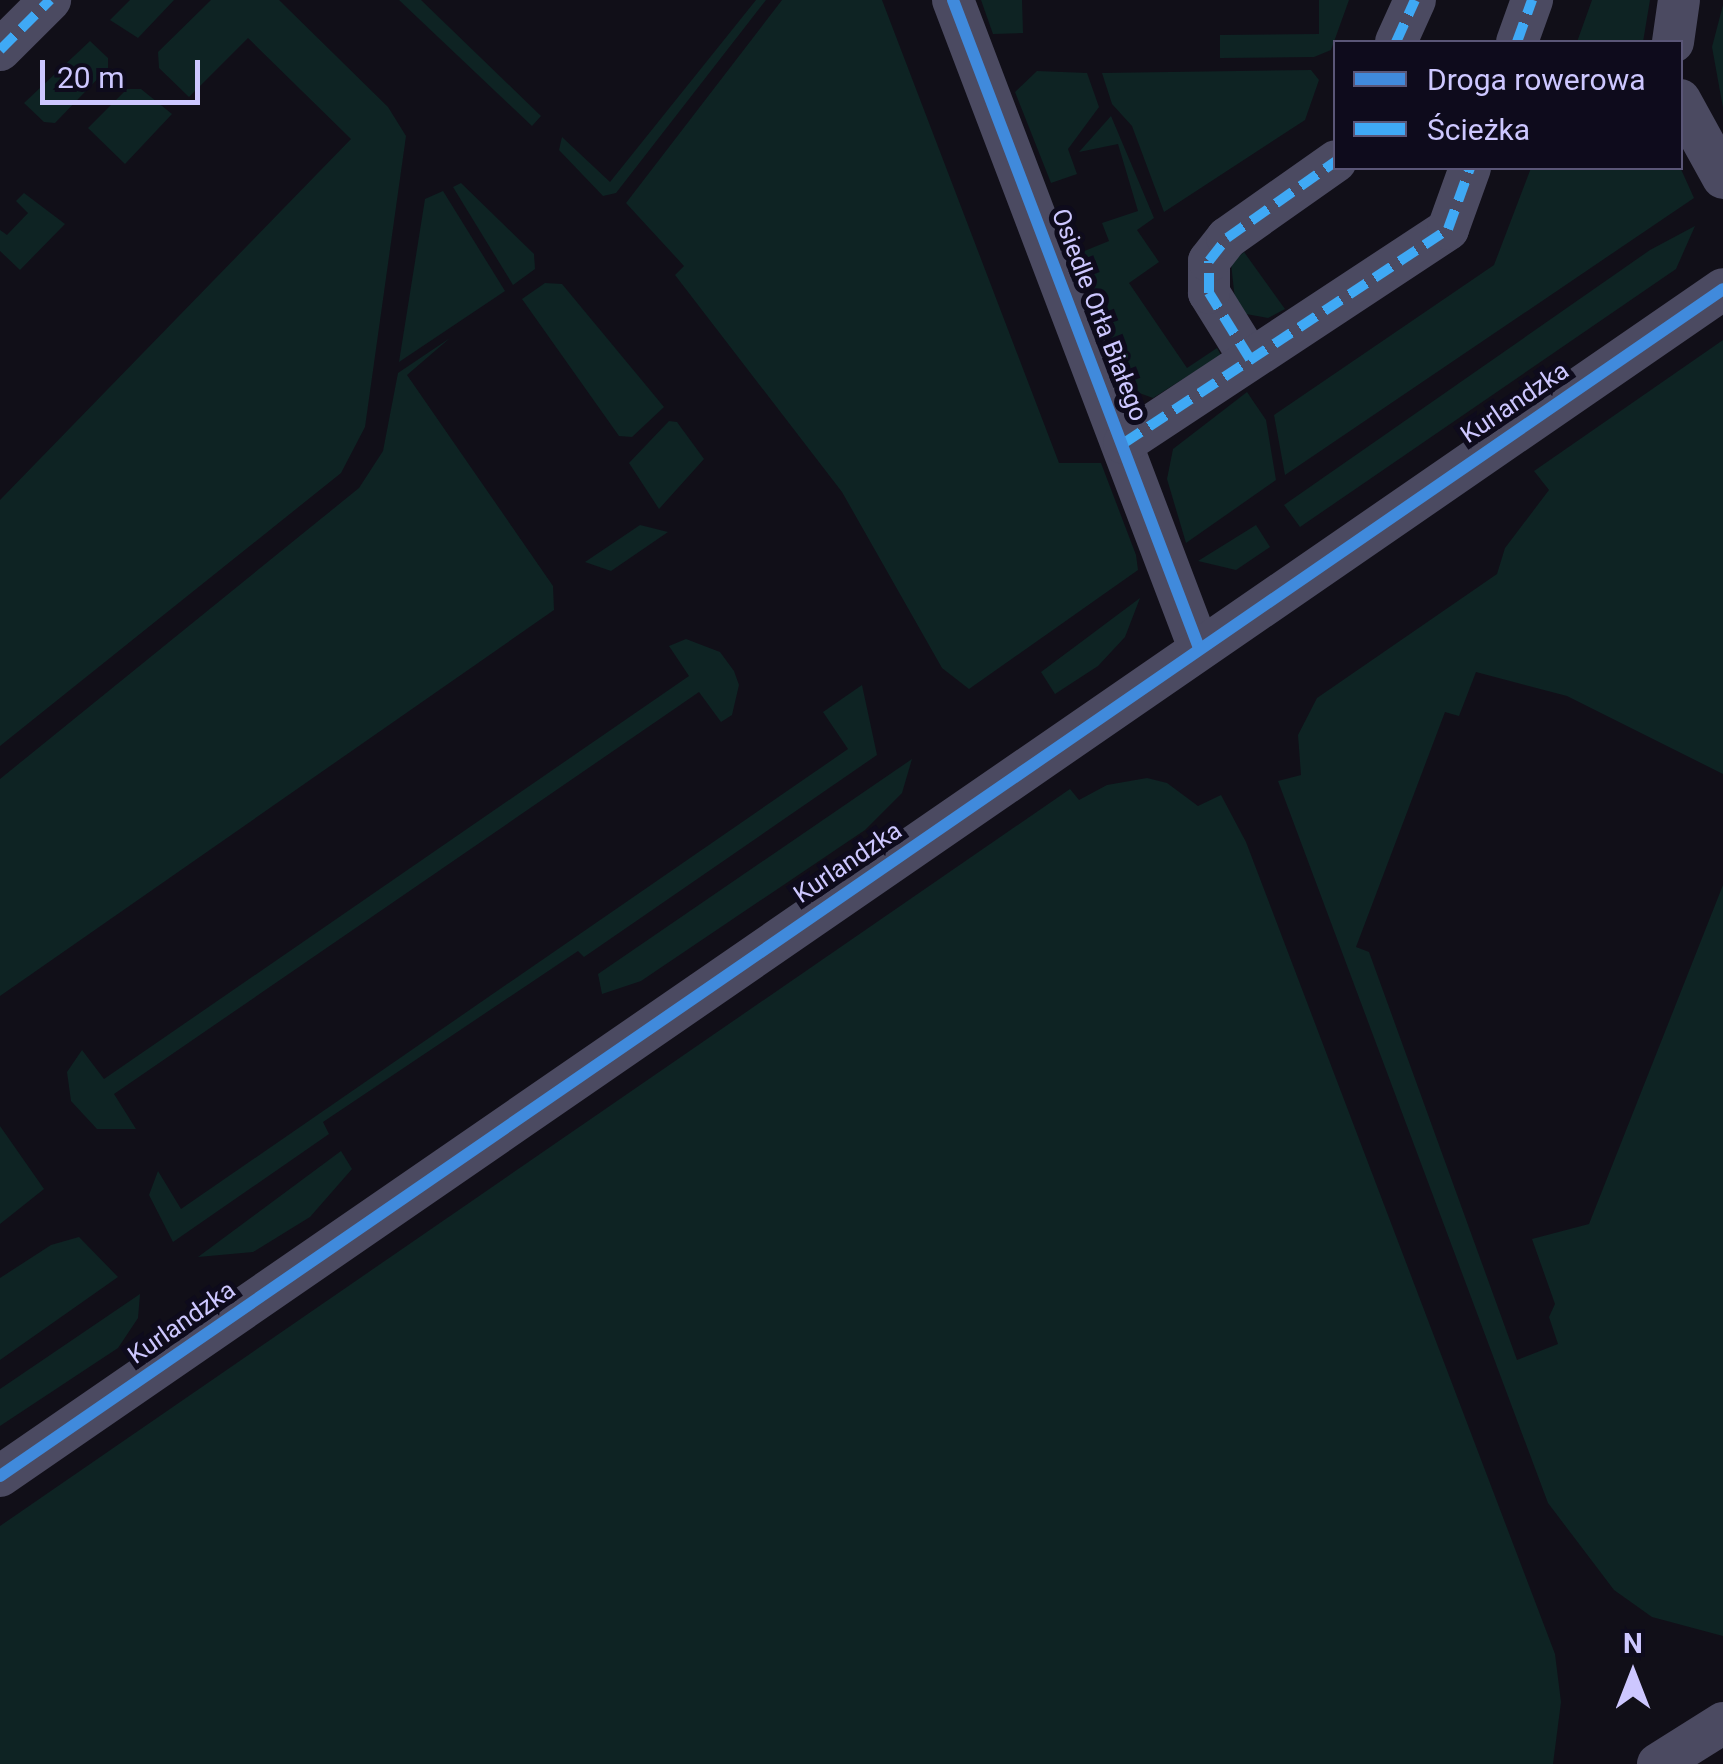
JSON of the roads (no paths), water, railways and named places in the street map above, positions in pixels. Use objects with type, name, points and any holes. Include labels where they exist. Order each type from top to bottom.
[{"type":"street","points":[[0,50],[50,0]]},
{"type":"street","name":"Osiedle Orła Białego","points":[[953,0],[1199,648]]},
{"type":"street","points":[[1397,40],[1414,0]]},
{"type":"street","points":[[1517,40],[1532,0]]},
{"type":"street","points":[[1673,40],[1680,0]]},
{"type":"street","points":[[1683,105],[1723,178]]},
{"type":"street","points":[[1250,359],[1209,294],[1209,260],[1226,238],[1333,163]]},
{"type":"street","name":"Osiedle Orła Białego","points":[[1124,443],[1448,229],[1469,170]]},
{"type":"street","name":"Kurlandzka","points":[[0,1476],[1723,289]]},
{"type":"street","points":[[1658,1764],[1723,1722]]}]
